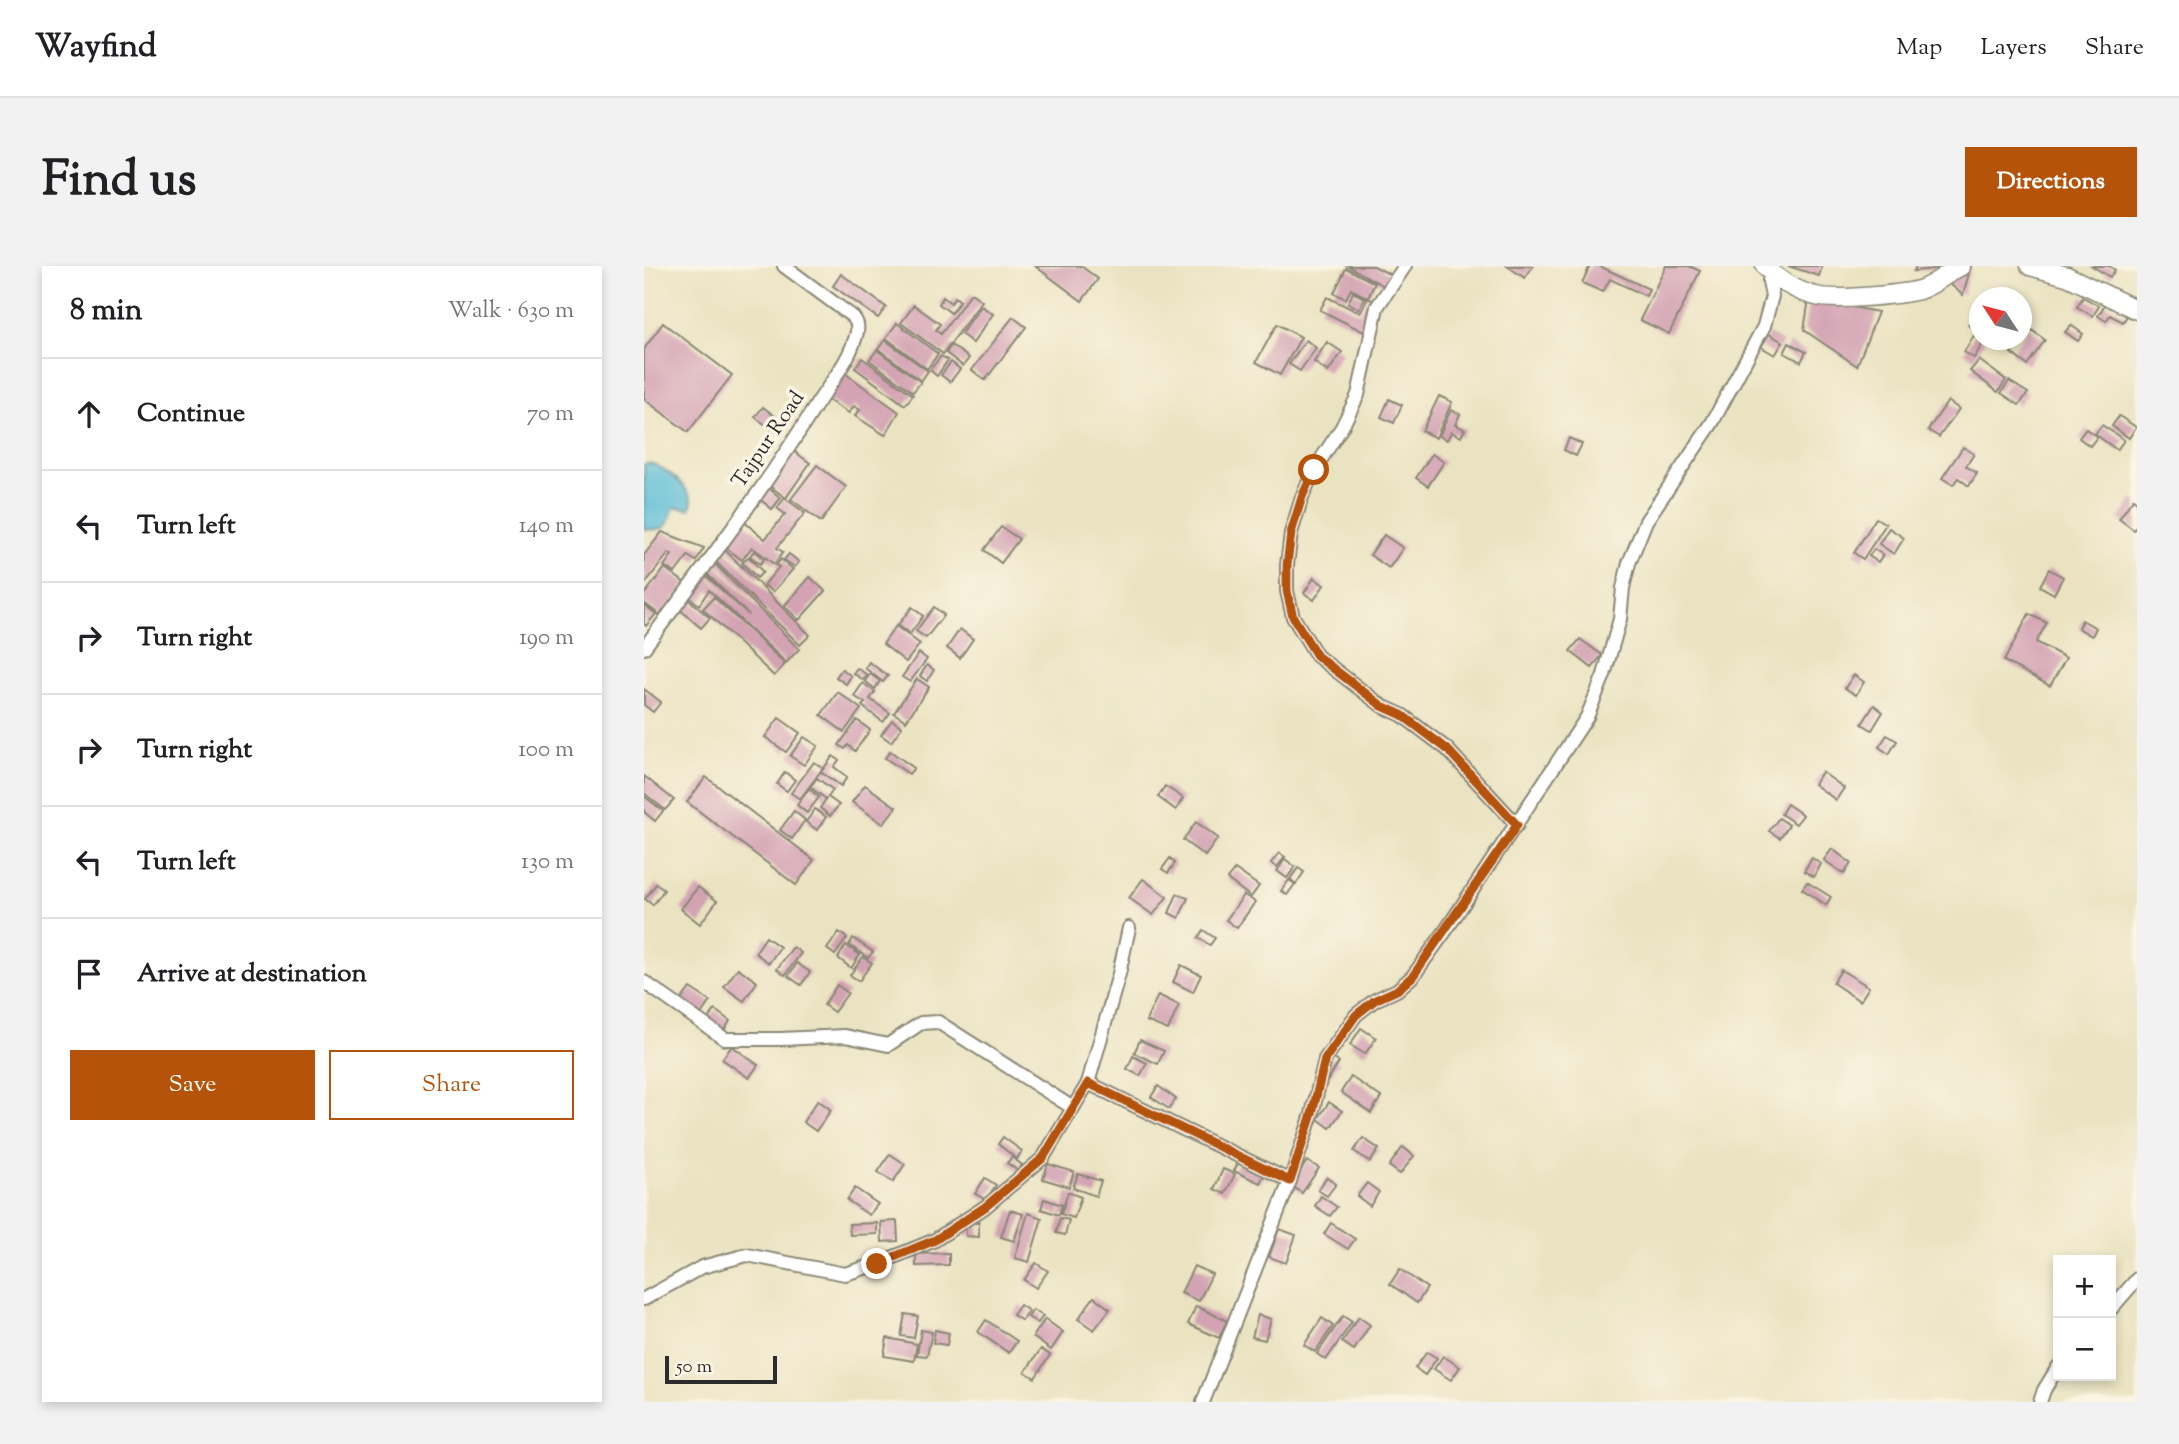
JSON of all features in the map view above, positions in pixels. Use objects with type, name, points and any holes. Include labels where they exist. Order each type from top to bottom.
[{"type":"main road","points":[[1769,268],[1797,289],[1818,297],[1844,297],[1899,294],[1921,289],[1962,266]]},
{"type":"main road","points":[[2030,266],[2067,276],[2137,310]]},
{"type":"street","name":"Tajpur Road","points":[[644,648],[702,571],[800,431],[853,343],[858,329],[858,323],[853,317],[784,266]]},
{"type":"street","points":[[1405,266],[1377,307],[1358,396],[1314,470],[1302,497],[1291,533],[1287,591],[1293,617],[1317,656],[1382,706],[1402,715],[1447,749],[1517,825]]},
{"type":"street","points":[[1203,1402],[1290,1181],[1312,1114],[1321,1071],[1333,1045],[1356,1015],[1375,1000],[1397,990],[1413,976],[1517,825],[1595,701],[1620,619],[1629,563],[1646,521],[1712,423],[1764,326],[1772,296],[1769,268]]},
{"type":"street","points":[[644,1299],[702,1267],[747,1255],[845,1274],[935,1240],[985,1207],[1043,1158],[1088,1083],[1129,928]]},
{"type":"street","points":[[644,982],[725,1039],[845,1036],[888,1045],[922,1023],[938,1022],[1073,1108]]},
{"type":"street","points":[[1088,1083],[1290,1181]]},
{"type":"street","points":[[2116,1303],[2137,1279]]},
{"type":"street","points":[[2040,1402],[2053,1375]]},
{"type":"water","points":[[650,463],[675,478],[686,489],[692,501],[690,509],[675,507],[667,524],[661,529],[644,529],[644,464]]},
{"type":"building","points":[[1035,266],[1081,266],[1098,279],[1082,301]]},
{"type":"building","points":[[1348,266],[1374,266],[1391,275],[1384,286]]},
{"type":"building","points":[[1507,266],[1533,266],[1525,278]]},
{"type":"building","points":[[1590,266],[1599,266],[1649,289],[1646,296],[1610,279],[1603,292],[1582,283]]},
{"type":"building","points":[[1666,266],[1689,266],[1700,271],[1669,334],[1640,320]]},
{"type":"building","points":[[1788,266],[1822,266],[1819,276]]},
{"type":"building","points":[[1916,266],[1939,266],[1914,271]]},
{"type":"building","points":[[1971,266],[1963,295],[1945,280]]},
{"type":"building","points":[[2092,266],[2109,266],[2115,270],[2110,277]]},
{"type":"building","points":[[1346,268],[1375,283],[1368,298],[1351,289],[1346,299],[1334,293]]},
{"type":"building","points":[[841,274],[886,307],[878,318],[833,286]]},
{"type":"building","points":[[1353,292],[1365,298],[1359,309],[1348,303]]},
{"type":"building","points":[[971,293],[982,301],[943,354],[901,323],[914,305],[940,324],[936,330],[941,334]]},
{"type":"building","points":[[943,297],[951,303],[955,297],[960,301],[951,313],[939,304]]},
{"type":"building","points":[[1327,297],[1360,313],[1368,298],[1378,303],[1364,332],[1320,310]]},
{"type":"building","points":[[2083,297],[2099,306],[2093,316],[2077,307]]},
{"type":"building","points":[[1809,299],[1878,312],[1857,366],[1804,330]]},
{"type":"building","points":[[2105,304],[2127,316],[2123,322],[2110,315],[2106,321],[2098,316]]},
{"type":"building","points":[[981,306],[993,314],[973,343],[961,334]]},
{"type":"building","points":[[1013,317],[1026,327],[985,380],[972,370]]},
{"type":"building","points":[[663,323],[732,375],[688,432],[644,399],[644,349]]},
{"type":"building","points":[[897,323],[938,354],[927,369],[886,338]]},
{"type":"building","points":[[1277,324],[1301,337],[1280,375],[1256,362]]},
{"type":"building","points":[[2071,325],[2083,334],[2078,341],[2065,332]]},
{"type":"building","points":[[2032,330],[2045,340],[2027,365],[2011,353],[2013,350],[2032,350]]},
{"type":"building","points":[[1769,334],[1783,342],[1775,355],[1761,347]]},
{"type":"building","points":[[885,340],[928,371],[921,381],[878,349]]},
{"type":"building","points":[[1306,340],[1316,348],[1300,371],[1289,364]]},
{"type":"building","points":[[1327,342],[1342,352],[1328,372],[1314,362]]},
{"type":"building","points":[[1789,343],[1806,352],[1801,362],[1784,353]]},
{"type":"building","points":[[1969,344],[1969,350],[1979,350],[1974,358],[1964,352]]},
{"type":"building","points":[[951,345],[969,358],[963,366],[946,353]]},
{"type":"building","points":[[877,350],[921,382],[913,392],[869,360]]},
{"type":"building","points":[[941,356],[948,360],[937,376],[930,370]]},
{"type":"building","points":[[862,358],[913,395],[905,405],[855,368]]},
{"type":"building","points":[[1979,360],[2006,380],[1998,392],[1970,371]]},
{"type":"building","points":[[951,362],[960,369],[950,382],[941,375]]},
{"type":"building","points":[[842,371],[899,412],[885,435],[855,416],[860,410],[854,406],[849,413],[823,397]]},
{"type":"building","points":[[2009,381],[2028,393],[2019,405],[2001,393]]},
{"type":"building","points":[[1439,396],[1452,402],[1436,438],[1422,431]]},
{"type":"building","points":[[1389,399],[1402,405],[1394,423],[1381,417]]},
{"type":"building","points":[[1948,401],[1959,409],[1939,437],[1928,430]]},
{"type":"building","points":[[763,407],[781,421],[774,431],[755,417]]},
{"type":"building","points":[[1451,410],[1460,414],[1455,425],[1465,429],[1461,437],[1451,432],[1447,440],[1439,436]]},
{"type":"building","points":[[2119,416],[2136,427],[2129,438],[2112,426]]},
{"type":"building","points":[[2102,425],[2124,440],[2117,450],[2095,434]]},
{"type":"building","points":[[2086,429],[2097,437],[2090,446],[2079,438]]},
{"type":"building","points":[[1569,438],[1582,444],[1576,456],[1564,450]]},
{"type":"building","points":[[1963,447],[1974,454],[1966,466],[1977,473],[1969,486],[1958,478],[1953,485],[1942,478]]},
{"type":"building","points":[[791,449],[810,463],[786,498],[767,484]]},
{"type":"building","points":[[1432,454],[1444,462],[1428,486],[1416,478]]},
{"type":"building","points":[[817,465],[846,487],[821,522],[791,499]]},
{"type":"building","points":[[766,486],[781,498],[772,509],[757,497]]},
{"type":"building","points":[[785,498],[805,513],[777,548],[783,552],[774,564],[752,547],[742,560],[725,547],[744,522],[765,539],[785,514],[777,508]]},
{"type":"building","points":[[2133,499],[2137,502],[2137,527],[2134,530],[2119,519]]},
{"type":"building","points":[[1876,518],[1886,524],[1863,559],[1854,553]]},
{"type":"building","points":[[1001,527],[1019,539],[1001,563],[984,550]]},
{"type":"building","points":[[1889,528],[1904,538],[1894,554],[1879,544]]},
{"type":"building","points":[[662,532],[704,548],[696,561],[688,556],[675,573],[664,566],[672,555],[669,553],[644,585],[644,555]]},
{"type":"building","points":[[1384,535],[1403,548],[1389,568],[1370,555]]},
{"type":"building","points":[[724,549],[810,635],[800,645],[714,560]]},
{"type":"building","points":[[1874,549],[1883,555],[1878,562],[1869,556]]},
{"type":"building","points":[[754,551],[764,559],[760,564],[750,556]]},
{"type":"building","points":[[789,554],[799,562],[795,567],[784,560]]},
{"type":"building","points":[[749,557],[763,572],[757,578],[742,563]]},
{"type":"building","points":[[781,559],[793,569],[773,592],[764,585],[779,567],[776,565]]},
{"type":"building","points":[[715,564],[799,649],[786,663],[709,590],[699,605],[689,597],[704,574],[749,615],[706,573]]},
{"type":"building","points":[[665,568],[686,584],[661,616],[644,603],[644,595]]},
{"type":"building","points":[[2049,569],[2063,577],[2054,594],[2040,586]]},
{"type":"building","points":[[810,577],[825,591],[799,620],[784,606]]},
{"type":"building","points":[[1314,578],[1324,585],[1314,600],[1304,593]]},
{"type":"building","points":[[714,597],[785,664],[774,676],[703,609]]},
{"type":"building","points":[[687,598],[710,618],[701,628],[678,608]]},
{"type":"building","points":[[644,605],[656,614],[646,626],[644,624]]},
{"type":"building","points":[[912,607],[923,616],[910,634],[898,625]]},
{"type":"building","points":[[934,607],[944,615],[926,638],[916,631]]},
{"type":"building","points":[[2029,614],[2047,623],[2036,642],[2066,658],[2050,686],[2004,661]]},
{"type":"building","points":[[2082,620],[2096,628],[2092,636],[2078,628]]},
{"type":"building","points":[[896,626],[920,644],[906,662],[883,644]]},
{"type":"building","points":[[960,629],[973,639],[960,658],[947,648]]},
{"type":"building","points":[[1580,639],[1602,655],[1592,668],[1570,651]]},
{"type":"building","points":[[919,653],[927,659],[910,682],[902,677]]},
{"type":"building","points":[[869,662],[888,676],[883,682],[865,668]]},
{"type":"building","points":[[927,665],[934,670],[927,681],[920,676]]},
{"type":"building","points":[[857,668],[867,675],[863,680],[853,673]]},
{"type":"building","points":[[842,669],[851,676],[846,684],[836,677]]},
{"type":"building","points":[[870,674],[880,681],[875,689],[865,681]]},
{"type":"building","points":[[1854,675],[1864,682],[1856,695],[1845,688]]},
{"type":"building","points":[[917,679],[929,687],[906,721],[894,713]]},
{"type":"building","points":[[863,683],[875,692],[870,699],[890,713],[883,722],[862,706],[865,703],[854,696]]},
{"type":"building","points":[[644,689],[661,702],[653,712],[644,705]]},
{"type":"building","points":[[838,692],[861,709],[844,732],[821,715]]},
{"type":"building","points":[[1874,705],[1883,712],[1872,730],[1862,724]]},
{"type":"building","points":[[779,718],[800,733],[786,752],[765,737]]},
{"type":"building","points":[[857,720],[870,730],[855,751],[848,745],[845,749],[839,745]]},
{"type":"building","points":[[892,720],[902,727],[891,742],[881,735]]},
{"type":"building","points":[[1887,735],[1897,741],[1889,754],[1879,747]]},
{"type":"building","points":[[804,737],[818,746],[804,765],[790,756]]},
{"type":"building","points":[[890,751],[914,768],[909,774],[885,758]]},
{"type":"building","points":[[833,756],[839,760],[834,767],[847,777],[841,786],[821,772]]},
{"type":"building","points":[[814,762],[823,768],[800,799],[791,793]]},
{"type":"building","points":[[785,772],[795,780],[787,791],[777,784]]},
{"type":"building","points":[[1822,772],[1844,788],[1836,800],[1814,784]]},
{"type":"building","points":[[644,776],[674,800],[665,810],[644,793]]},
{"type":"building","points":[[706,777],[814,860],[796,885],[687,802]]},
{"type":"building","points":[[817,778],[833,790],[828,797],[839,805],[830,816],[820,808],[826,799],[810,787]]},
{"type":"building","points":[[865,785],[896,807],[883,824],[852,802]]},
{"type":"building","points":[[1165,786],[1183,798],[1176,810],[1158,797]]},
{"type":"building","points":[[809,789],[819,797],[807,813],[797,805]]},
{"type":"building","points":[[644,796],[663,811],[655,821],[644,812]]},
{"type":"building","points":[[1787,804],[1803,815],[1796,824],[1781,814]]},
{"type":"building","points":[[815,809],[826,817],[817,830],[806,822]]},
{"type":"building","points":[[794,811],[805,820],[792,839],[780,830]]},
{"type":"building","points":[[1779,818],[1789,825],[1780,838],[1769,831]]},
{"type":"building","points":[[1196,822],[1218,838],[1205,856],[1183,840]]},
{"type":"building","points":[[1832,849],[1851,863],[1844,874],[1824,860]]},
{"type":"building","points":[[1279,853],[1285,857],[1277,867],[1271,863]]},
{"type":"building","points":[[1170,858],[1175,863],[1168,873],[1162,869]]},
{"type":"building","points":[[1812,858],[1821,864],[1814,877],[1804,871]]},
{"type":"building","points":[[1285,859],[1295,867],[1287,878],[1277,871]]},
{"type":"building","points":[[1298,868],[1304,872],[1296,884],[1290,879]]},
{"type":"building","points":[[1235,869],[1259,886],[1251,897],[1227,879]]},
{"type":"building","points":[[1143,879],[1167,897],[1153,915],[1129,898]]},
{"type":"building","points":[[1289,880],[1295,884],[1287,895],[1281,891]]},
{"type":"building","points":[[1807,882],[1831,897],[1826,905],[1802,889]]},
{"type":"building","points":[[656,884],[664,890],[653,905],[645,899]]},
{"type":"building","points":[[698,887],[717,901],[700,924],[681,909]]},
{"type":"building","points":[[1177,894],[1188,898],[1179,918],[1169,913]]},
{"type":"building","points":[[1244,895],[1255,902],[1237,928],[1226,920]]},
{"type":"building","points":[[1203,930],[1215,938],[1210,945],[1198,938]]},
{"type":"building","points":[[839,932],[847,938],[835,955],[827,949]]},
{"type":"building","points":[[766,937],[780,947],[769,963],[755,953]]},
{"type":"building","points":[[853,938],[873,952],[868,958],[849,945]]},
{"type":"building","points":[[846,945],[860,955],[851,968],[838,958]]},
{"type":"building","points":[[793,947],[801,953],[785,975],[777,969]]},
{"type":"building","points":[[863,957],[872,963],[859,981],[850,975]]},
{"type":"building","points":[[797,963],[810,972],[801,985],[788,976]]},
{"type":"building","points":[[1181,965],[1201,975],[1193,992],[1173,982]]},
{"type":"building","points":[[738,968],[757,982],[744,1001],[724,987]]},
{"type":"building","points":[[1841,970],[1869,987],[1860,1001],[1833,983]]},
{"type":"building","points":[[837,985],[848,993],[834,1012],[824,1005]]},
{"type":"building","points":[[690,988],[710,1001],[701,1014],[681,1000]]},
{"type":"building","points":[[1158,995],[1179,1005],[1168,1030],[1146,1021]]},
{"type":"building","points":[[715,1010],[730,1021],[723,1032],[707,1021]]},
{"type":"building","points":[[1361,1028],[1376,1038],[1365,1054],[1350,1045]]},
{"type":"building","points":[[1140,1040],[1164,1051],[1158,1064],[1134,1053]]},
{"type":"building","points":[[732,1046],[758,1065],[749,1078],[722,1059]]},
{"type":"building","points":[[1133,1056],[1147,1063],[1140,1076],[1127,1069]]},
{"type":"building","points":[[1332,1058],[1339,1062],[1328,1080],[1321,1075]]},
{"type":"building","points":[[1351,1077],[1381,1097],[1371,1113],[1341,1092]]},
{"type":"building","points":[[1158,1086],[1176,1099],[1169,1109],[1151,1097]]},
{"type":"building","points":[[818,1100],[831,1110],[816,1131],[803,1122]]},
{"type":"building","points":[[1329,1102],[1342,1111],[1330,1128],[1318,1119]]},
{"type":"building","points":[[1003,1137],[1022,1151],[1017,1159],[998,1144]]},
{"type":"building","points":[[1363,1138],[1379,1149],[1370,1162],[1354,1151]]},
{"type":"building","points":[[1403,1147],[1414,1156],[1400,1174],[1389,1166]]},
{"type":"building","points":[[890,1154],[905,1164],[893,1182],[878,1172]]},
{"type":"building","points":[[1012,1157],[1022,1165],[1018,1171],[1007,1163]]},
{"type":"building","points":[[1239,1161],[1265,1173],[1260,1183],[1234,1171]]},
{"type":"building","points":[[1307,1161],[1319,1168],[1302,1193],[1291,1185]]},
{"type":"building","points":[[1048,1164],[1074,1172],[1069,1187],[1043,1179]]},
{"type":"building","points":[[1223,1169],[1235,1174],[1225,1194],[1214,1189]]},
{"type":"building","points":[[1078,1174],[1101,1181],[1096,1196],[1073,1188]]},
{"type":"building","points":[[1327,1177],[1336,1184],[1327,1196],[1318,1190]]},
{"type":"building","points":[[985,1178],[996,1185],[986,1200],[975,1194]]},
{"type":"building","points":[[1367,1183],[1379,1192],[1370,1206],[1357,1196]]},
{"type":"building","points":[[855,1188],[878,1204],[869,1215],[847,1200]]},
{"type":"building","points":[[1068,1192],[1081,1197],[1074,1218],[1061,1214]]},
{"type":"building","points":[[1321,1196],[1337,1207],[1330,1216],[1315,1206]]},
{"type":"building","points":[[1044,1199],[1062,1205],[1059,1215],[1041,1209]]},
{"type":"building","points":[[1010,1210],[1023,1214],[1014,1241],[1001,1237]]},
{"type":"building","points":[[1028,1213],[1042,1218],[1029,1262],[1015,1258]]},
{"type":"building","points":[[1060,1218],[1069,1220],[1065,1235],[1056,1233]]},
{"type":"building","points":[[897,1221],[898,1241],[882,1242],[881,1222]]},
{"type":"building","points":[[877,1223],[877,1234],[850,1235],[849,1224]]},
{"type":"building","points":[[966,1223],[979,1223],[979,1237],[966,1236]]},
{"type":"building","points":[[1331,1223],[1355,1239],[1348,1249],[1324,1234]]},
{"type":"building","points":[[1279,1229],[1296,1235],[1286,1263],[1269,1257]]},
{"type":"building","points":[[949,1253],[949,1265],[916,1266],[916,1254]]},
{"type":"building","points":[[1036,1263],[1048,1271],[1036,1288],[1024,1280]]},
{"type":"building","points":[[1194,1266],[1212,1274],[1199,1301],[1181,1293]]},
{"type":"building","points":[[1400,1269],[1427,1288],[1417,1303],[1390,1284]]},
{"type":"building","points":[[1094,1297],[1110,1309],[1094,1330],[1078,1319]]},
{"type":"building","points":[[1020,1305],[1029,1311],[1022,1321],[1013,1315]]},
{"type":"building","points":[[1196,1306],[1227,1321],[1219,1338],[1188,1324]]},
{"type":"building","points":[[1033,1310],[1043,1316],[1038,1323],[1028,1317]]},
{"type":"building","points":[[905,1314],[918,1316],[914,1338],[901,1336]]},
{"type":"building","points":[[1258,1315],[1271,1319],[1265,1340],[1252,1337]]},
{"type":"building","points":[[1343,1316],[1352,1322],[1326,1360],[1317,1354]]},
{"type":"building","points":[[1359,1317],[1370,1325],[1354,1350],[1342,1342]]},
{"type":"building","points":[[1322,1318],[1333,1326],[1315,1352],[1304,1345]]},
{"type":"building","points":[[1045,1319],[1063,1332],[1051,1350],[1033,1337]]},
{"type":"building","points":[[986,1320],[1017,1341],[1009,1353],[978,1332]]},
{"type":"building","points":[[921,1330],[932,1332],[927,1356],[917,1355]]},
{"type":"building","points":[[935,1330],[949,1333],[947,1345],[933,1343]]},
{"type":"building","points":[[887,1338],[917,1344],[914,1361],[884,1356]]},
{"type":"building","points":[[1041,1349],[1050,1355],[1035,1378],[1025,1372]]},
{"type":"building","points":[[1427,1352],[1437,1358],[1425,1375],[1415,1368]]},
{"type":"building","points":[[1443,1356],[1460,1367],[1451,1380],[1434,1369]]},
{"type":"route","points":[[877,1264],[935,1240],[985,1207],[1043,1158],[1088,1083],[1290,1181],[1312,1114],[1321,1071],[1333,1045],[1356,1015],[1375,1000],[1397,990],[1413,976],[1517,825],[1447,749],[1402,715],[1382,706],[1317,656],[1293,617],[1287,591],[1291,533],[1314,470]]}]
